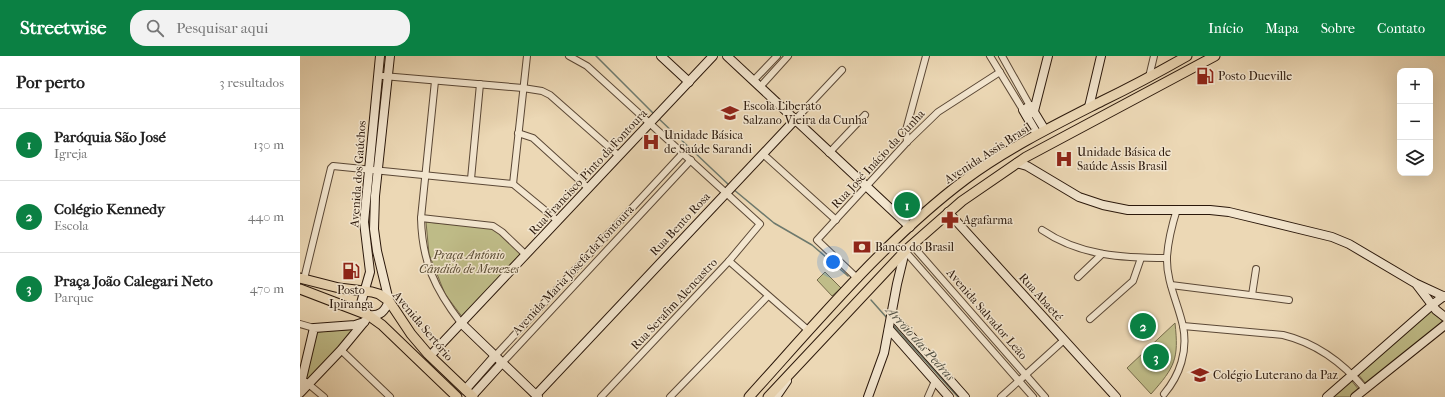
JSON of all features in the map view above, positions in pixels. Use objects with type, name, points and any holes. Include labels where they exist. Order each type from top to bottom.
[{"type":"main road","name":"Avenida Assis Brasil","points":[[749,397],[858,279],[910,227],[967,178],[1041,132],[1187,56]]},
{"type":"main road","name":"Avenida Assis Brasil","points":[[768,397],[909,248],[962,201],[1026,157],[1215,56]]},
{"type":"main road","points":[[1077,129],[1089,107]]},
{"type":"main road","points":[[1004,154],[1026,157]]},
{"type":"main road","points":[[948,212],[947,209],[950,199],[963,186],[967,178]]},
{"type":"main road","points":[[909,248],[904,245],[910,227]]},
{"type":"main road","name":"Avenida Sertório","points":[[302,278],[339,288],[379,294],[389,301],[411,334],[430,356],[472,397]]},
{"type":"main road","name":"Avenida Sertório","points":[[300,289],[382,325],[458,397]]},
{"type":"street","name":"Avenida dos Gaúchos","points":[[366,318],[361,303],[370,272],[364,222],[380,56]]},
{"type":"street","name":"Avenida dos Gaúchos","points":[[389,301],[377,251],[374,229],[378,170],[390,56]]},
{"type":"street","points":[[513,184],[527,56]]},
{"type":"street","points":[[569,56],[587,66],[652,122],[683,153],[726,192]]},
{"type":"street","points":[[661,56],[689,82]]},
{"type":"street","name":"Rua Francisco Pinto da Fontoura","points":[[430,356],[713,56]]},
{"type":"street","points":[[727,56],[794,121],[910,227]]},
{"type":"street","points":[[753,81],[777,56]]},
{"type":"street","points":[[760,87],[788,56]]},
{"type":"street","points":[[907,142],[906,130],[926,56]]},
{"type":"street","points":[[990,56],[1029,111]]},
{"type":"street","points":[[1002,56],[1041,132]]},
{"type":"street","points":[[1029,111],[1043,56]]},
{"type":"street","points":[[1029,111],[1048,56]]},
{"type":"street","points":[[1089,107],[1101,56]]},
{"type":"street","points":[[1149,77],[1154,56]]},
{"type":"street","name":"Rua Bento Rosa","points":[[537,396],[726,192],[842,70]]},
{"type":"street","name":"Rua José Inácio da Cunha","points":[[858,279],[817,240],[907,142],[938,112],[1000,72]]},
{"type":"street","points":[[378,76],[480,84],[542,91],[550,95],[618,155]]},
{"type":"street","points":[[435,81],[421,218],[421,236],[431,276],[441,296],[461,323],[537,396]]},
{"type":"street","points":[[471,180],[480,84]]},
{"type":"street","points":[[829,153],[865,115]]},
{"type":"street","points":[[518,133],[533,138],[588,188]]},
{"type":"street","name":"Avenida Maria Josefa da Fontoura","points":[[465,390],[683,153]]},
{"type":"street","points":[[763,154],[836,220]]},
{"type":"street","points":[[1026,157],[1058,186]]},
{"type":"street","name":"Avenida Maria Josefa da Fontoura","points":[[472,397],[691,160]]},
{"type":"street","points":[[1017,163],[1027,166],[1058,186],[1079,197],[1115,208],[1128,210],[1177,209],[1229,212],[1332,237],[1349,244],[1443,298]]},
{"type":"street","points":[[302,278],[331,167],[334,166],[513,184],[558,221]]},
{"type":"street","name":"Rua Serafim Alencastro","points":[[601,397],[729,261],[760,224],[726,192]]},
{"type":"street","points":[[1164,394],[1174,382],[1181,366],[1183,356],[1183,326],[1171,285],[1167,258],[1171,231],[1177,209]]},
{"type":"street","name":"Rua Abaeté","points":[[948,212],[1116,397]]},
{"type":"street","points":[[421,218],[493,226],[502,232],[526,255]]},
{"type":"street","points":[[1042,230],[1063,242],[1102,254],[1141,258],[1167,258]]},
{"type":"street","points":[[868,397],[884,353],[891,322],[896,284],[909,248]]},
{"type":"street","name":"Avenida Salvador Leão","points":[[909,248],[963,304],[1046,397]]},
{"type":"street","name":"Avenida Salvador Leão","points":[[909,248],[957,310],[1033,397]]},
{"type":"street","points":[[367,253],[377,251]]},
{"type":"street","points":[[1078,277],[1102,254]]},
{"type":"street","points":[[586,258],[593,265]]},
{"type":"street","points":[[1090,319],[1133,281],[1141,258]]},
{"type":"street","points":[[729,261],[809,331]]},
{"type":"street","points":[[1252,295],[1256,269]]},
{"type":"street","points":[[1415,283],[1432,305],[1443,316]]},
{"type":"street","points":[[1171,285],[1289,300]]},
{"type":"street","points":[[670,397],[768,296]]},
{"type":"street","points":[[1327,397],[1432,305],[1443,298]]},
{"type":"street","points":[[1443,298],[1443,316]]},
{"type":"street","points":[[300,324],[314,328],[355,325],[366,318],[383,312],[389,301]]},
{"type":"street","points":[[957,310],[963,304]]},
{"type":"street","points":[[300,393],[341,350],[366,318]]},
{"type":"street","points":[[891,322],[934,381],[949,397]]},
{"type":"street","points":[[891,322],[965,397]]},
{"type":"street","points":[[1356,397],[1445,325]]},
{"type":"street","points":[[1183,326],[1283,335],[1297,338],[1323,351],[1353,375],[1365,389]]},
{"type":"street","points":[[314,328],[301,383],[310,384],[324,397]]},
{"type":"street","points":[[1001,397],[1064,340]]},
{"type":"street","points":[[341,350],[390,397]]},
{"type":"street","name":"Avenida Assis Brasil","points":[[776,397],[798,365]]},
{"type":"street","points":[[928,397],[934,381]]},
{"type":"green space","name":"Praça Antônio Cândido de Menezes","points":[[426,222],[493,228],[523,255],[463,318],[445,294],[429,254]]},
{"type":"green space","points":[[825,272],[841,288],[832,296],[817,280]]},
{"type":"green space","points":[[1432,308],[1445,320],[1445,322],[1366,384],[1358,374]]},
{"type":"green space","points":[[1175,323],[1176,345],[1174,362],[1165,377],[1151,394],[1127,368]]},
{"type":"green space","points":[[356,329],[310,381],[304,376],[317,332]]},
{"type":"green space","points":[[1351,380],[1359,390],[1351,397],[1331,397]]},
{"type":"waterway","name":"Arroio das Pedras","points":[[596,56],[654,114]]},
{"type":"waterway","name":"Arroio das Pedras","points":[[658,118],[729,185]]},
{"type":"waterway","name":"Arroio das Pedras","points":[[733,189],[774,223],[812,245],[848,276]]},
{"type":"waterway","name":"Arroio das Pedras","points":[[871,300],[887,318]]},
{"type":"waterway","name":"Arroio das Pedras","points":[[892,324],[958,397]]},
{"type":"place","name":"Posto Dueville","points":[[1205,76]]},
{"type":"place","name":"Escola Liberato Salzano Vieira da Cunha","points":[[730,113]]},
{"type":"place","name":"Unidade Básica de Saúde Sarandi","points":[[651,142]]},
{"type":"place","name":"Unidade Básica de Saúde Assis Brasil","points":[[1064,159]]},
{"type":"place","name":"Paróquia São José","points":[[907,205]]},
{"type":"place","name":"Agafarma","points":[[950,220]]},
{"type":"place","name":"Banco do Brasil","points":[[862,247]]},
{"type":"place","name":"Posto Ipiranga","points":[[351,271]]},
{"type":"place","name":"Colégio Kennedy","points":[[1143,326]]},
{"type":"place","name":"Praça João Calegari Neto","points":[[1156,357]]},
{"type":"place","name":"Colégio Luterano da Paz","points":[[1200,375]]}]
